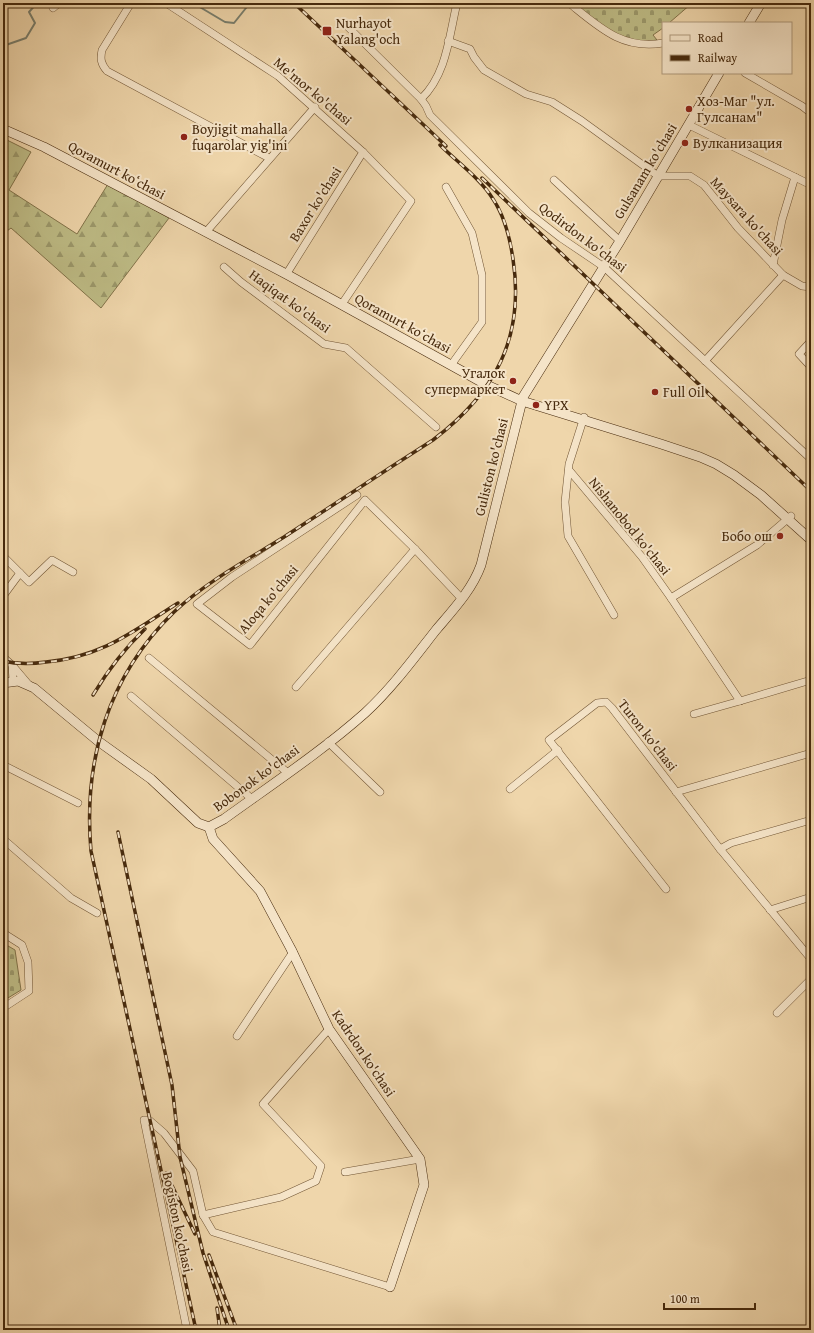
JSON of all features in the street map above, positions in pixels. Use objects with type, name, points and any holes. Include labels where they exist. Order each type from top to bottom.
[{"type":"main road","points":[[750,22],[761,3]]},
{"type":"main road","name":"Gulsanam ko'chasi","points":[[593,283],[620,241],[718,74]]},
{"type":"main road","name":"Qoramurt koʻchasi","points":[[3,124],[45,144],[207,231],[453,366],[523,399],[583,419],[662,440],[712,458],[744,478],[811,535]]},
{"type":"main road","name":"Qoramurt koʻchasi","points":[[3,128],[44,147],[207,231],[289,270],[523,399]]},
{"type":"main road","name":"Guliston ko'chasi","points":[[462,599],[475,579],[481,565],[523,399],[593,283]]},
{"type":"main road","name":"Qoramurt koʻchasi","points":[[790,517],[811,540]]},
{"type":"main road","name":"Bobonok ko'chasi","points":[[13,680],[29,685],[98,741],[151,779],[198,823],[208,827],[221,822],[355,721],[380,698],[462,599]]},
{"type":"main road","points":[[3,683],[13,680]]},
{"type":"main road","name":"Kadrdon ko'chasi","points":[[208,827],[213,839],[260,891],[293,952],[329,1029],[420,1159],[424,1185],[390,1287]]},
{"type":"street","points":[[131,3],[102,50],[100,57],[102,65],[107,71],[269,158]]},
{"type":"street","name":"Me'mor ko'chasi","points":[[166,3],[278,76],[363,152],[411,201],[344,301]]},
{"type":"street","points":[[421,99],[431,89],[439,76],[445,58],[457,3]]},
{"type":"street","points":[[569,3],[596,25],[623,41],[650,45],[662,43]]},
{"type":"street","name":"Qodirdon ko'chasi","points":[[348,27],[421,99],[430,115],[529,213],[561,238],[604,267],[811,459]]},
{"type":"street","points":[[448,41],[470,49],[478,63],[491,74],[526,94],[552,102],[582,121],[658,176]]},
{"type":"street","points":[[747,74],[802,106],[811,113]]},
{"type":"street","points":[[207,231],[314,107]]},
{"type":"street","points":[[689,125],[811,185]]},
{"type":"street","name":"Baxor ko'chasi","points":[[289,270],[363,152]]},
{"type":"street","name":"Maysara ko'chasi","points":[[658,176],[690,176],[704,185],[738,228],[782,275],[802,286],[811,287]]},
{"type":"street","points":[[773,265],[782,220],[795,177]]},
{"type":"street","points":[[554,180],[620,241]]},
{"type":"street","points":[[446,187],[472,233],[482,275],[482,322],[454,361]]},
{"type":"street","name":"Haqiqat ko'chasi","points":[[224,267],[241,282],[324,344],[346,348],[436,427]]},
{"type":"street","points":[[705,361],[782,275]]},
{"type":"street","points":[[811,341],[799,354],[811,367]]},
{"type":"street","points":[[583,419],[576,437],[569,470],[565,502],[568,536],[614,615]]},
{"type":"street","name":"Nishanobod ko'chasi","points":[[569,470],[642,557],[740,701]]},
{"type":"street","name":"Aloqa ko'chasi","points":[[357,495],[232,577],[197,604],[250,645],[365,500],[415,549]]},
{"type":"street","points":[[671,598],[757,544],[790,517]]},
{"type":"street","points":[[296,687],[415,549],[462,599]]},
{"type":"street","points":[[3,556],[29,582],[52,560],[73,572]]},
{"type":"street","points":[[3,596],[20,573]]},
{"type":"street","points":[[3,657],[29,685]]},
{"type":"street","points":[[149,658],[288,773]]},
{"type":"street","points":[[12,665],[13,680]]},
{"type":"street","points":[[694,714],[811,680]]},
{"type":"street","points":[[130,696],[252,799]]},
{"type":"street","name":"Turon ko'chasi","points":[[666,889],[550,740],[597,703],[606,702],[720,849],[811,959]]},
{"type":"street","points":[[328,742],[380,792]]},
{"type":"street","points":[[510,788],[558,750]]},
{"type":"street","points":[[676,792],[811,753]]},
{"type":"street","points":[[3,765],[78,803]]},
{"type":"street","points":[[720,849],[730,843],[811,820]]},
{"type":"street","points":[[3,840],[71,898],[97,913]]},
{"type":"street","points":[[770,910],[811,897]]},
{"type":"street","points":[[3,933],[22,945],[28,962],[30,991],[3,1008]]},
{"type":"street","points":[[237,1036],[293,952]]},
{"type":"street","points":[[777,1013],[811,979]]},
{"type":"street","points":[[329,1029],[264,1104],[320,1166],[316,1181],[281,1197],[203,1215],[213,1232],[359,1279],[390,1287]]},
{"type":"street","name":"Bogiston ko'chasi","points":[[187,1330],[144,1120],[149,1120],[164,1133],[193,1171],[203,1215]]},
{"type":"street","points":[[345,1172],[420,1159]]},
{"type":"green space","points":[[573,3],[691,4],[670,22],[662,22],[662,29],[653,35],[657,40],[645,41],[622,37],[601,26]]},
{"type":"green space","points":[[3,138],[31,152],[9,190],[77,234],[108,184],[169,218],[101,308],[11,228],[3,234]]},
{"type":"green space","points":[[3,943],[15,950],[21,990],[3,1001]]},
{"type":"waterway","points":[[3,46],[26,38],[35,23],[29,12],[37,3]]},
{"type":"waterway","points":[[193,3],[225,22],[234,23],[250,3]]},
{"type":"railway","points":[[294,3],[446,146]]},
{"type":"railway","points":[[196,1330],[91,851],[91,784],[96,752],[105,721],[117,692],[132,664],[151,637],[174,612],[213,581],[284,537],[433,440],[455,422],[473,403],[489,383],[501,362],[509,339],[514,314],[516,288],[513,259],[506,228],[501,213],[482,184],[440,145]]},
{"type":"railway","points":[[482,178],[811,491]]},
{"type":"railway","points":[[3,661],[35,663],[84,655],[116,642],[178,603]]},
{"type":"railway","points":[[93,695],[117,660],[145,629]]},
{"type":"railway","points":[[118,832],[172,1085],[180,1157],[203,1253],[229,1330]]},
{"type":"railway","points":[[166,1173],[195,1234]]},
{"type":"railway","points":[[209,1255],[237,1330]]},
{"type":"railway","points":[[217,1308],[220,1330]]},
{"type":"place","name":"Nurhayot Yalang'och","points":[[327,31]]},
{"type":"place","name":"Хоз-Маг \"ул. Гулсанам\"","points":[[689,109]]},
{"type":"place","name":"Boyjigit mahalla fuqarolar yig'ini","points":[[184,137]]},
{"type":"place","name":"Вулканизация","points":[[685,143]]},
{"type":"place","name":"Угалок супермаркет","points":[[513,381]]},
{"type":"place","name":"Full Oil","points":[[655,392]]},
{"type":"place","name":"YPX","points":[[536,405]]},
{"type":"place","name":"Бобо ош","points":[[780,536]]}]
